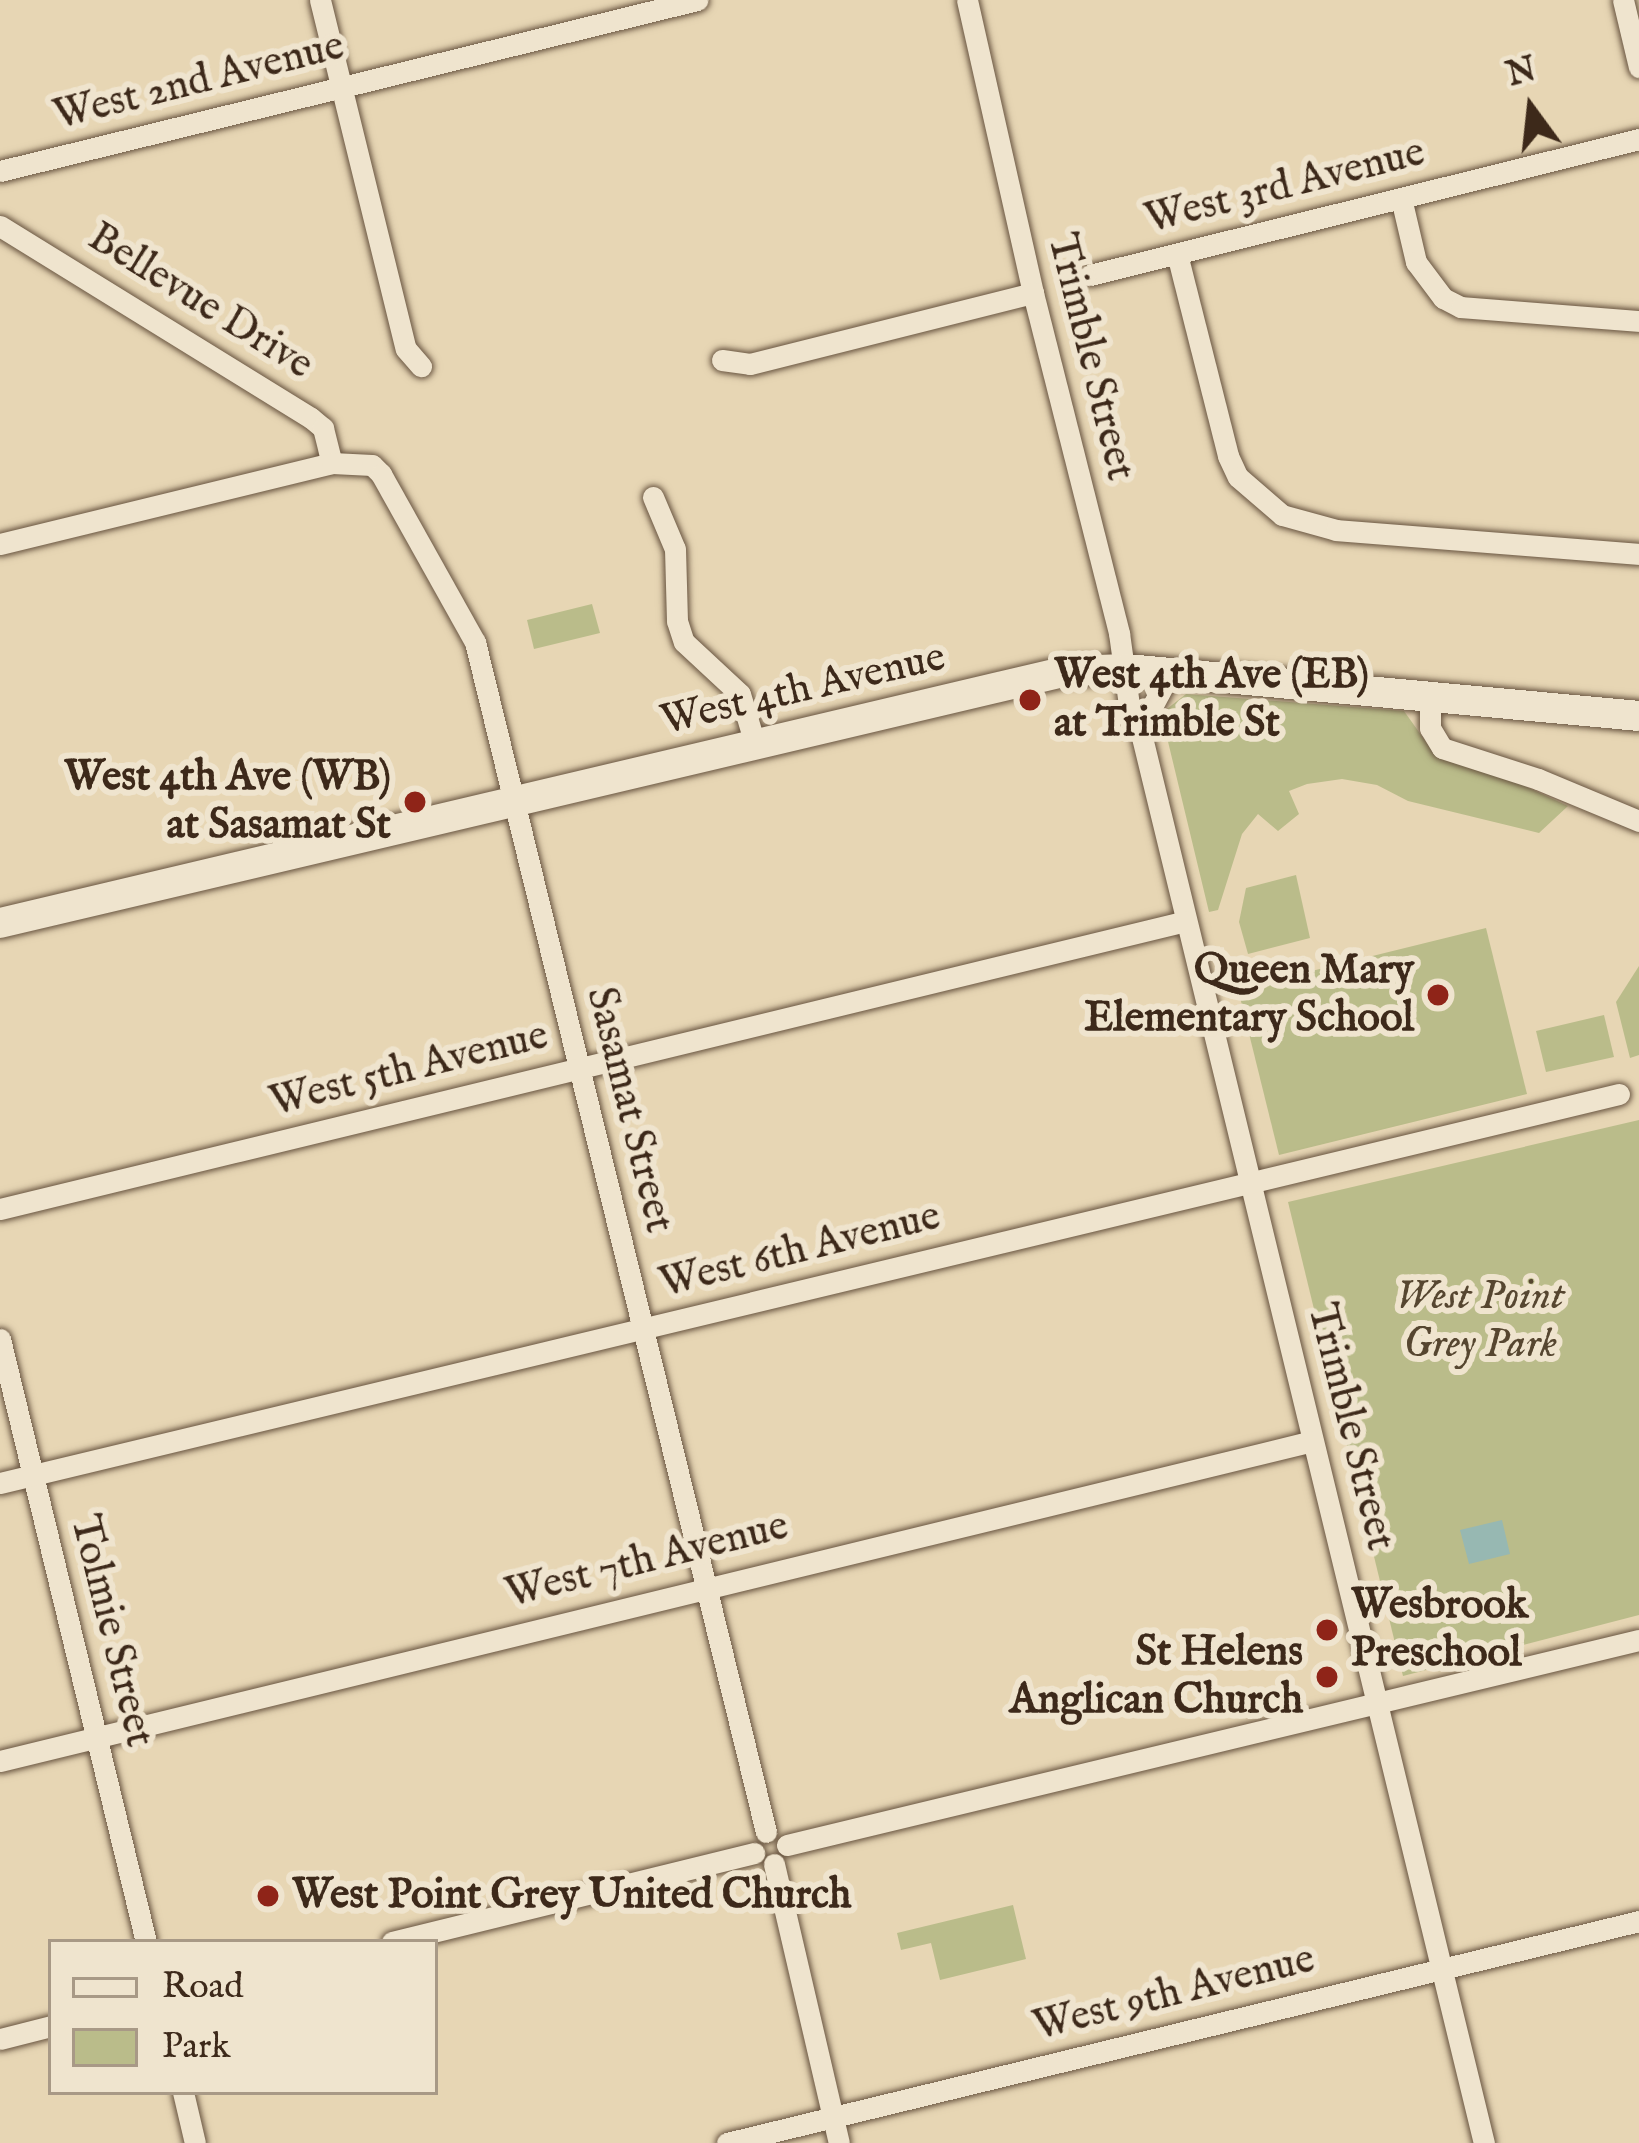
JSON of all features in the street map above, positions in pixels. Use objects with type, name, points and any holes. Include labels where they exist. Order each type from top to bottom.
[{"type":"main road","name":"West 4th Avenue","points":[[0,923],[1066,671],[1126,669],[1639,716]]},
{"type":"street","points":[[320,0],[406,349],[421,366]]},
{"type":"street","name":"West 2nd Avenue","points":[[0,171],[697,0]]},
{"type":"street","name":"Trimble Street","points":[[967,0],[1126,669],[1131,720],[1139,729],[1484,2143]]},
{"type":"street","points":[[1623,0],[1639,67]]},
{"type":"street","name":"West 3rd Avenue","points":[[1090,275],[1639,139]]},
{"type":"street","points":[[1401,198],[1416,262],[1443,298],[1462,307],[1639,321]]},
{"type":"street","name":"Bellevue Drive","points":[[0,226],[311,418],[323,428],[332,463]]},
{"type":"street","points":[[1177,254],[1228,456],[1238,477],[1282,514],[1336,530],[1639,554]]},
{"type":"street","points":[[722,360],[749,364],[1033,293]]},
{"type":"street","name":"Sasamat Street","points":[[332,463],[352,460],[372,465],[381,474],[475,642],[766,1832]]},
{"type":"street","points":[[0,544],[332,463]]},
{"type":"street","points":[[652,497],[675,549],[677,621],[685,642],[740,694],[755,744]]},
{"type":"street","points":[[1139,729],[1170,673]]},
{"type":"street","points":[[1430,699],[1430,728],[1442,748],[1639,821]]},
{"type":"street","name":"West 5th Avenue","points":[[0,1209],[1186,921]]},
{"type":"street","name":"West 6th Avenue","points":[[0,1484],[1619,1094]]},
{"type":"street","name":"Tolmie Street","points":[[0,1339],[145,1939]]},
{"type":"street","name":"West 7th Avenue","points":[[0,1761],[1313,1441]]},
{"type":"street","points":[[787,1844],[1639,1640]]},
{"type":"street","points":[[766,1832],[779,1834],[787,1844],[784,1857],[774,1864],[761,1863],[754,1853],[755,1840],[766,1832]]},
{"type":"street","points":[[404,1939],[754,1853]]},
{"type":"street","points":[[774,1864],[839,2143]]},
{"type":"street","name":"West 9th Avenue","points":[[727,2143],[1639,1921]]},
{"type":"street","points":[[0,2039],[48,2027]]},
{"type":"street","points":[[184,2095],[195,2143]]},
{"type":"green space","points":[[592,604],[600,633],[534,649],[527,620]]},
{"type":"green space","points":[[1186,694],[1404,711],[1436,756],[1501,775],[1568,806],[1539,833],[1408,801],[1377,785],[1342,779],[1307,784],[1289,791],[1299,814],[1278,831],[1258,814],[1242,834],[1218,910],[1209,912],[1164,725],[1163,712]]},
{"type":"green space","points":[[1296,875],[1310,938],[1248,954],[1239,922],[1246,888]]},
{"type":"green space","points":[[1486,928],[1527,1094],[1279,1155],[1238,989]]},
{"type":"green space","points":[[1639,966],[1639,1055],[1630,1058],[1616,1002]]},
{"type":"green space","points":[[1604,1015],[1614,1057],[1546,1072],[1536,1031]]},
{"type":"green space","name":"West Point Grey Park","points":[[1639,1120],[1639,1615],[1403,1676],[1288,1202]]},
{"type":"green space","points":[[1013,1905],[1026,1959],[940,1980],[931,1943],[901,1950],[897,1933]]},
{"type":"water","points":[[1502,1520],[1510,1554],[1469,1564],[1460,1530]]},
{"type":"place","name":"West 4th Ave (EB) at Trimble St","points":[[1030,700]]},
{"type":"place","name":"West 4th Ave (WB) at Sasamat St","points":[[415,802]]},
{"type":"place","name":"Queen Mary Elementary School","points":[[1438,995]]},
{"type":"place","name":"Wesbrook Preschool","points":[[1327,1630]]},
{"type":"place","name":"St Helens Anglican Church","points":[[1327,1677]]},
{"type":"place","name":"West Point Grey United Church","points":[[268,1896]]}]
